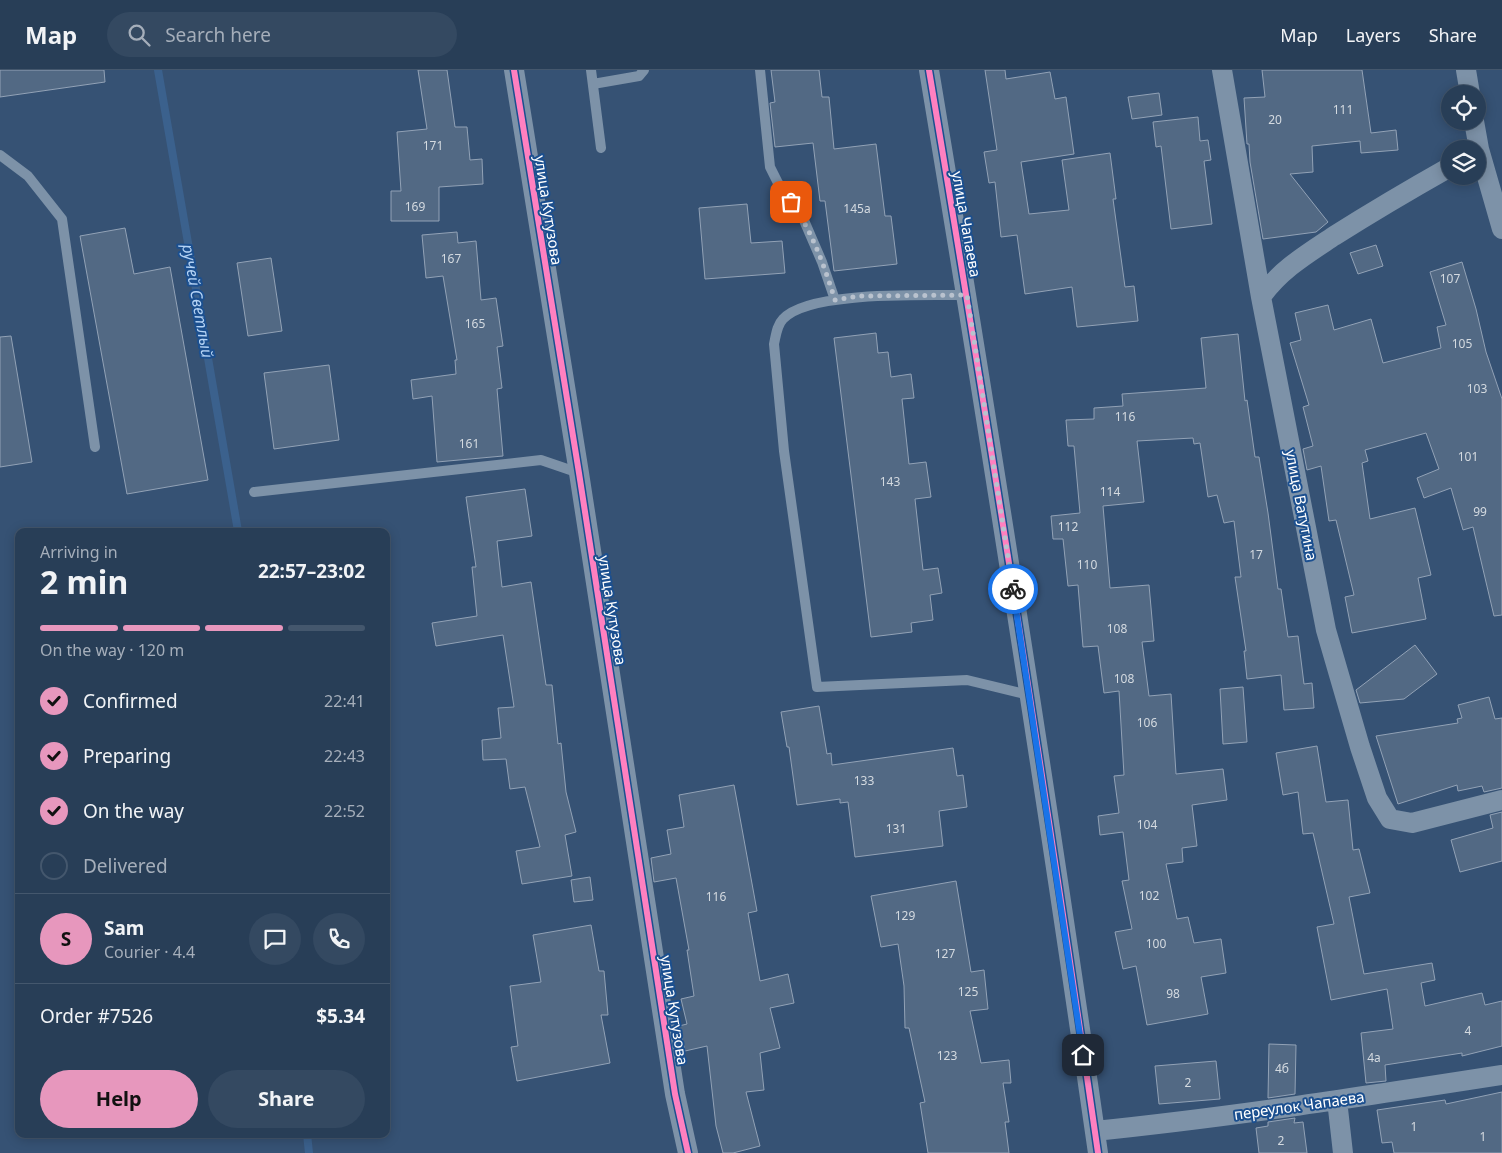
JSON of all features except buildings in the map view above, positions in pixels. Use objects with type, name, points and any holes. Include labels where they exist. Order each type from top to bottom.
[{"type":"street","name":"улица Кутузова","points":[[514,70],[579,473],[675,1094],[688,1153]]},
{"type":"street","name":"улица Чапаева","points":[[929,70],[967,295],[1030,695],[1098,1153]]},
{"type":"street","name":"улица Ватутина","points":[[1222,70],[1260,297],[1326,630],[1378,798],[1390,819],[1412,823],[1502,800]]},
{"type":"street","points":[[1466,70],[1468,85]]},
{"type":"street","points":[[1260,297],[1279,275],[1292,264],[1441,171]]},
{"type":"street","points":[[1486,176],[1502,229]]},
{"type":"street","name":"переулок Чапаева","points":[[1095,1131],[1337,1100],[1502,1075]]},
{"type":"street","points":[[1337,1100],[1343,1153]]},
{"type":"lane","points":[[591,70],[601,148]]},
{"type":"lane","points":[[593,84],[639,76],[644,70]]},
{"type":"lane","points":[[760,70],[770,167],[778,183],[803,218],[822,262],[835,300]]},
{"type":"lane","points":[[0,155],[28,176],[62,219],[94,448]]},
{"type":"lane","points":[[967,295],[859,296],[821,302],[795,310],[783,319],[777,330],[774,344],[784,451],[817,687],[967,680],[1030,695]]},
{"type":"lane","points":[[254,492],[541,460],[579,473]]},
{"type":"waterway","name":"ручей Светлый","points":[[158,70],[237,528]]},
{"type":"waterway","name":"ручей Светлый","points":[[307,1138],[309,1153]]},
{"type":"cycle path","points":[[514,70],[579,473],[675,1094],[688,1153]]},
{"type":"cycle path","points":[[929,70],[1016,611],[1098,1153]]},
{"type":"way so far","points":[[791,202],[803,218],[822,262],[835,300],[859,296],[967,295],[1013,589]]},
{"type":"route","points":[[1013,589],[1083,1055]]}]
